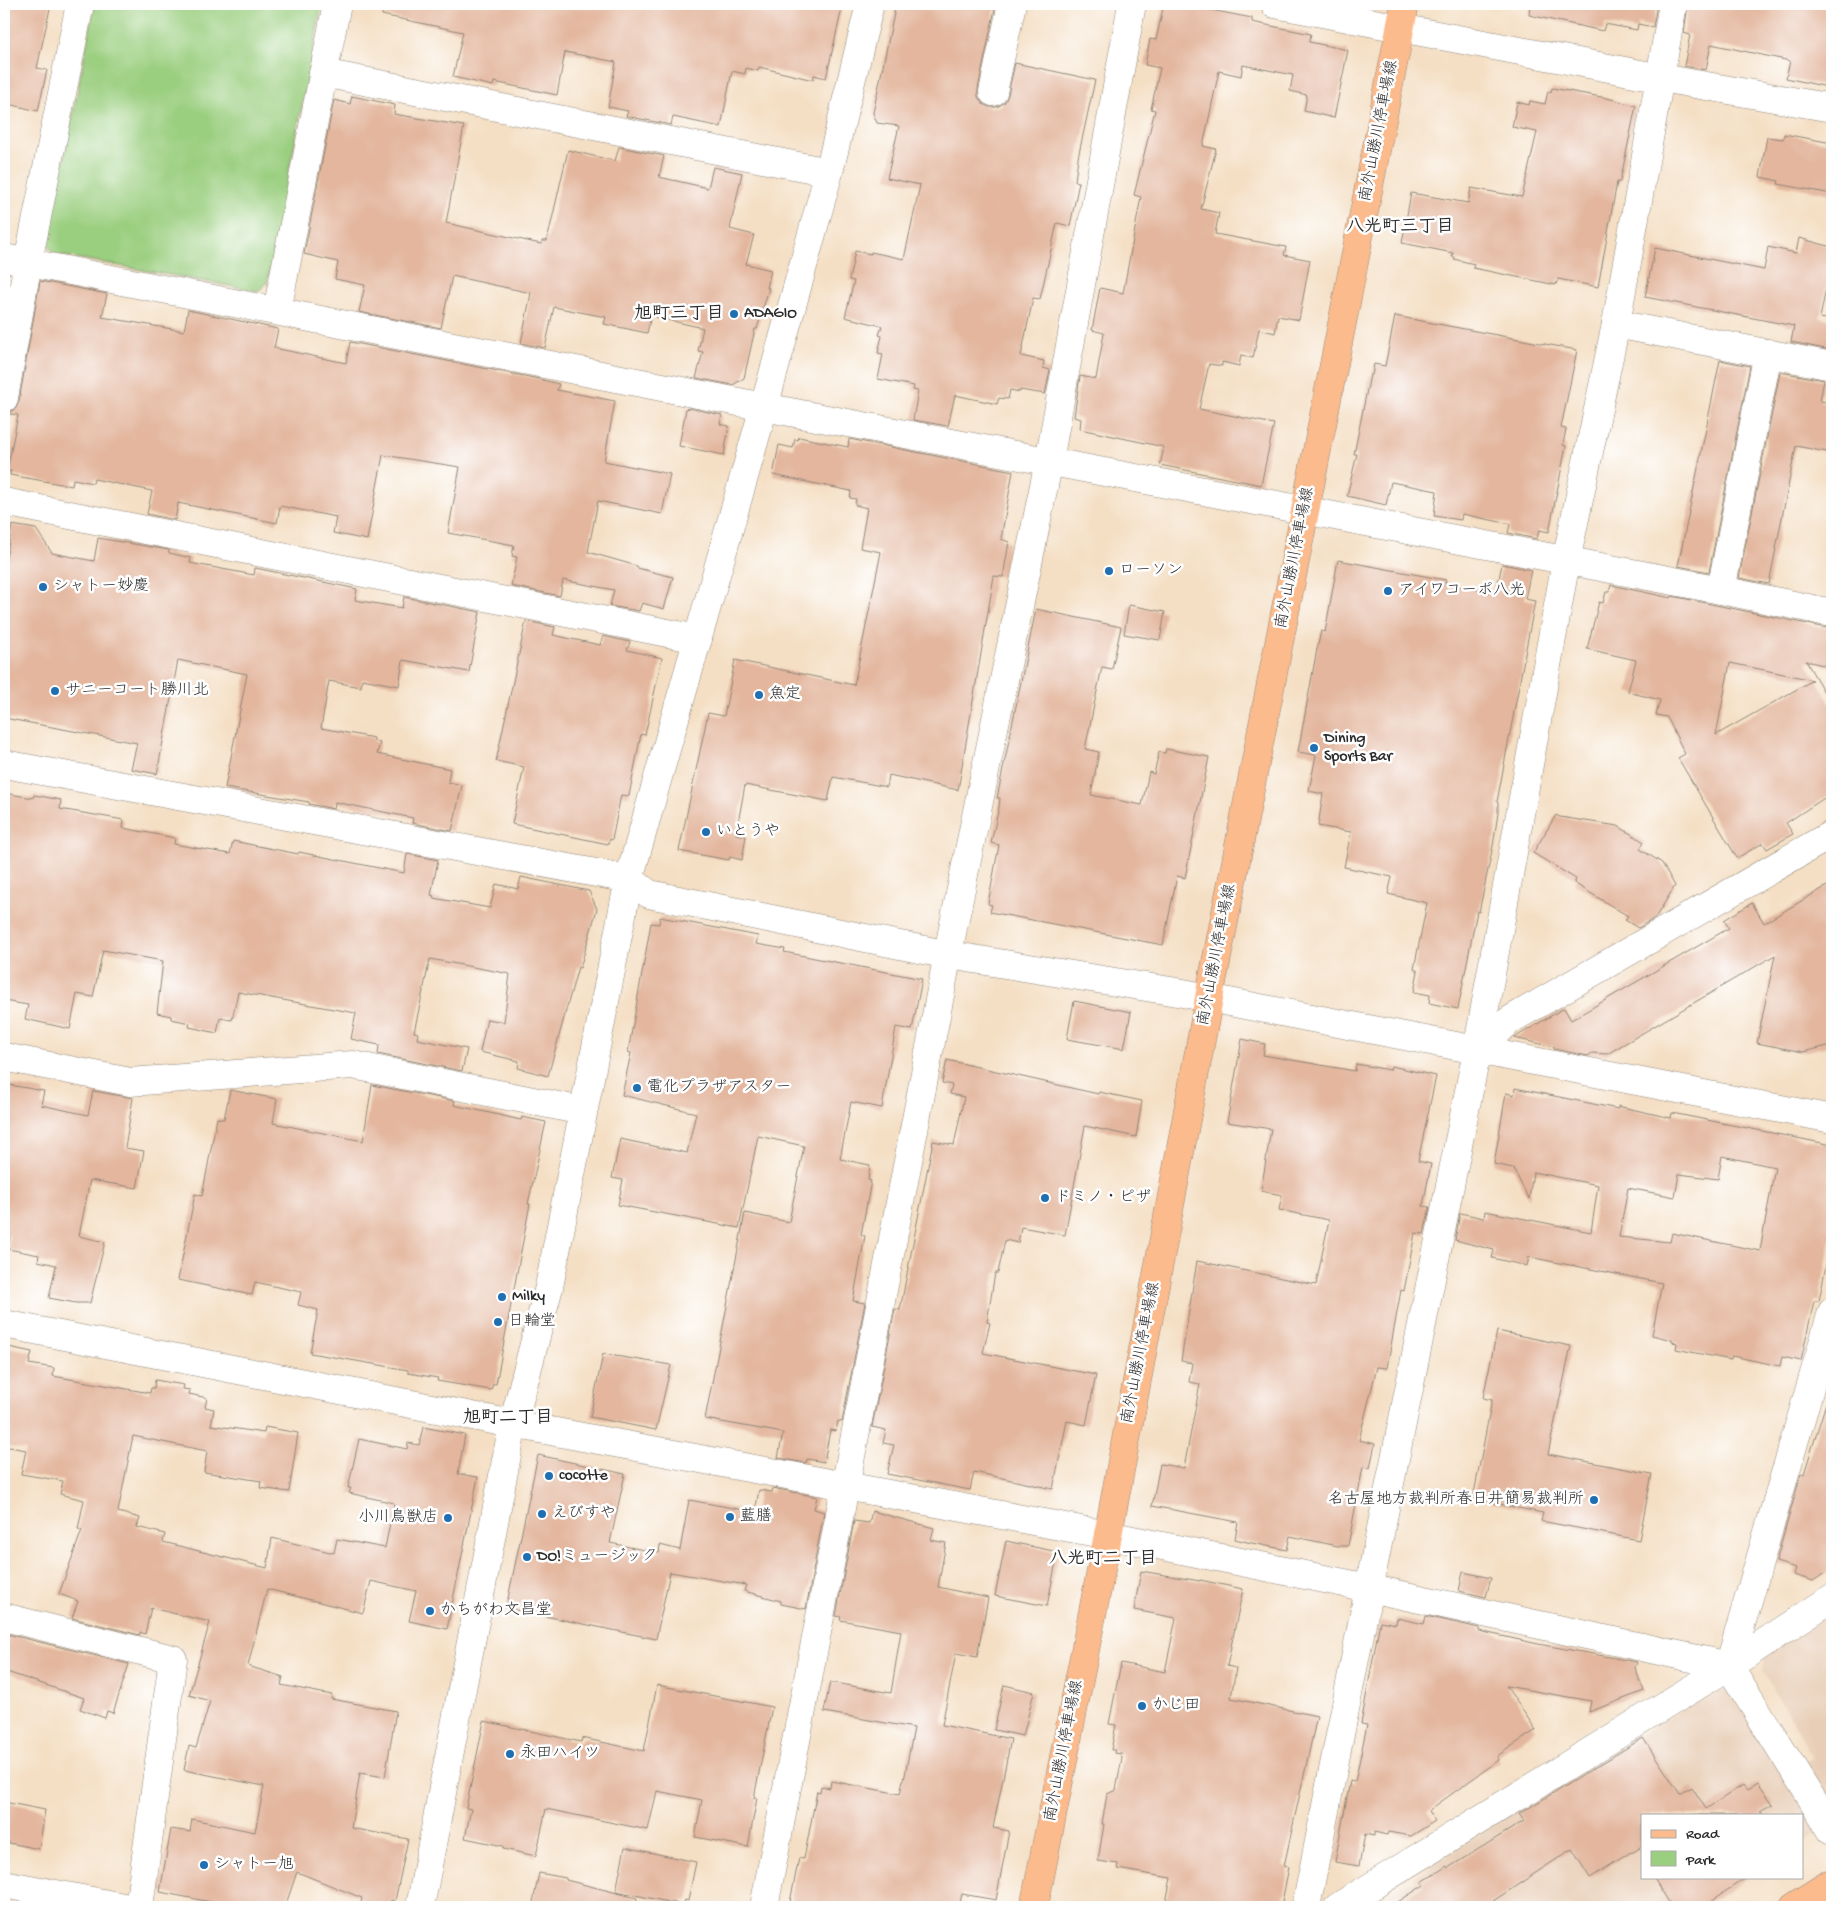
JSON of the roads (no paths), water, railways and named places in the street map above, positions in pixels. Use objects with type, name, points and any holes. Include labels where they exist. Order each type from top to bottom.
[{"type":"main road","name":"南外山勝川停車場線","points":[[1034,1907],[1108,1535],[1209,998],[1402,16]]},
{"type":"main road","points":[[1794,1907],[1832,1883]]},
{"type":"street","points":[[4,398],[16,260],[80,4]]},
{"type":"street","points":[[277,311],[337,4]]},
{"type":"street","points":[[420,1907],[513,1424],[549,1287],[629,879],[764,407],[828,172],[870,4]]},
{"type":"street","points":[[993,92],[1012,4]]},
{"type":"street","points":[[764,1907],[948,955],[1048,460],[1132,4]]},
{"type":"street","points":[[1275,4],[1402,16],[1661,78],[1832,108]]},
{"type":"street","points":[[1306,1907],[1477,1051],[1566,561],[1616,324],[1673,4]]},
{"type":"street","points":[[323,74],[828,172]]},
{"type":"street","points":[[16,260],[764,407],[1048,460],[1832,613]]},
{"type":"street","points":[[1616,324],[1832,366]]},
{"type":"street","points":[[1721,590],[1768,353]]},
{"type":"street","points":[[4,502],[698,639]]},
{"type":"street","points":[[4,764],[629,879],[649,894],[948,955],[1209,998],[1832,1119]]},
{"type":"street","points":[[1477,1051],[1510,1020],[1832,834]]},
{"type":"street","points":[[4,1057],[130,1082],[353,1065],[583,1111]]},
{"type":"street","points":[[1729,1666],[1832,1312]]},
{"type":"street","points":[[4,1324],[513,1424],[1108,1535],[1369,1588],[1729,1666],[1832,1831]]},
{"type":"street","points":[[1338,1907],[1729,1666],[1832,1598]]},
{"type":"street","points":[[4,1617],[173,1659],[139,1907]]},
{"type":"street","points":[[4,1884],[124,1907]]},
{"type":"place","name":"ADAGIO","points":[[734,314]]},
{"type":"place","name":"ローソン","points":[[1109,571]]},
{"type":"place","name":"シャトー妙慶","points":[[43,587]]},
{"type":"place","name":"アイワコーポ八光","points":[[1388,591]]},
{"type":"place","name":"サニーコート勝川北","points":[[55,691]]},
{"type":"place","name":"魚定","points":[[759,695]]},
{"type":"place","name":"Dining Sports Bar","points":[[1314,748]]},
{"type":"place","name":"いとうや","points":[[706,832]]},
{"type":"place","name":"電化プラザアスター","points":[[637,1088]]},
{"type":"place","name":"ドミノ・ピザ","points":[[1045,1198]]},
{"type":"place","name":"Milky","points":[[502,1297]]},
{"type":"place","name":"日輪堂","points":[[498,1322]]},
{"type":"place","name":"cocotte","points":[[549,1476]]},
{"type":"place","name":"名古屋地方裁判所春日井簡易裁判所","points":[[1594,1500]]},
{"type":"place","name":"えびすや","points":[[542,1514]]},
{"type":"place","name":"藍膳","points":[[730,1517]]},
{"type":"place","name":"小川鳥獣店","points":[[448,1518]]},
{"type":"place","name":"DO!ミュージック","points":[[527,1557]]},
{"type":"place","name":"かちがわ文昌堂","points":[[430,1611]]},
{"type":"place","name":"かじ田","points":[[1142,1706]]},
{"type":"place","name":"永田ハイツ","points":[[510,1754]]},
{"type":"place","name":"シャトー旭","points":[[204,1865]]},
{"type":"district","name":"八光町三丁目","points":[[1400,227]]},
{"type":"district","name":"旭町三丁目","points":[[679,314]]},
{"type":"district","name":"旭町二丁目","points":[[508,1418]]},
{"type":"district","name":"八光町二丁目","points":[[1103,1559]]}]
